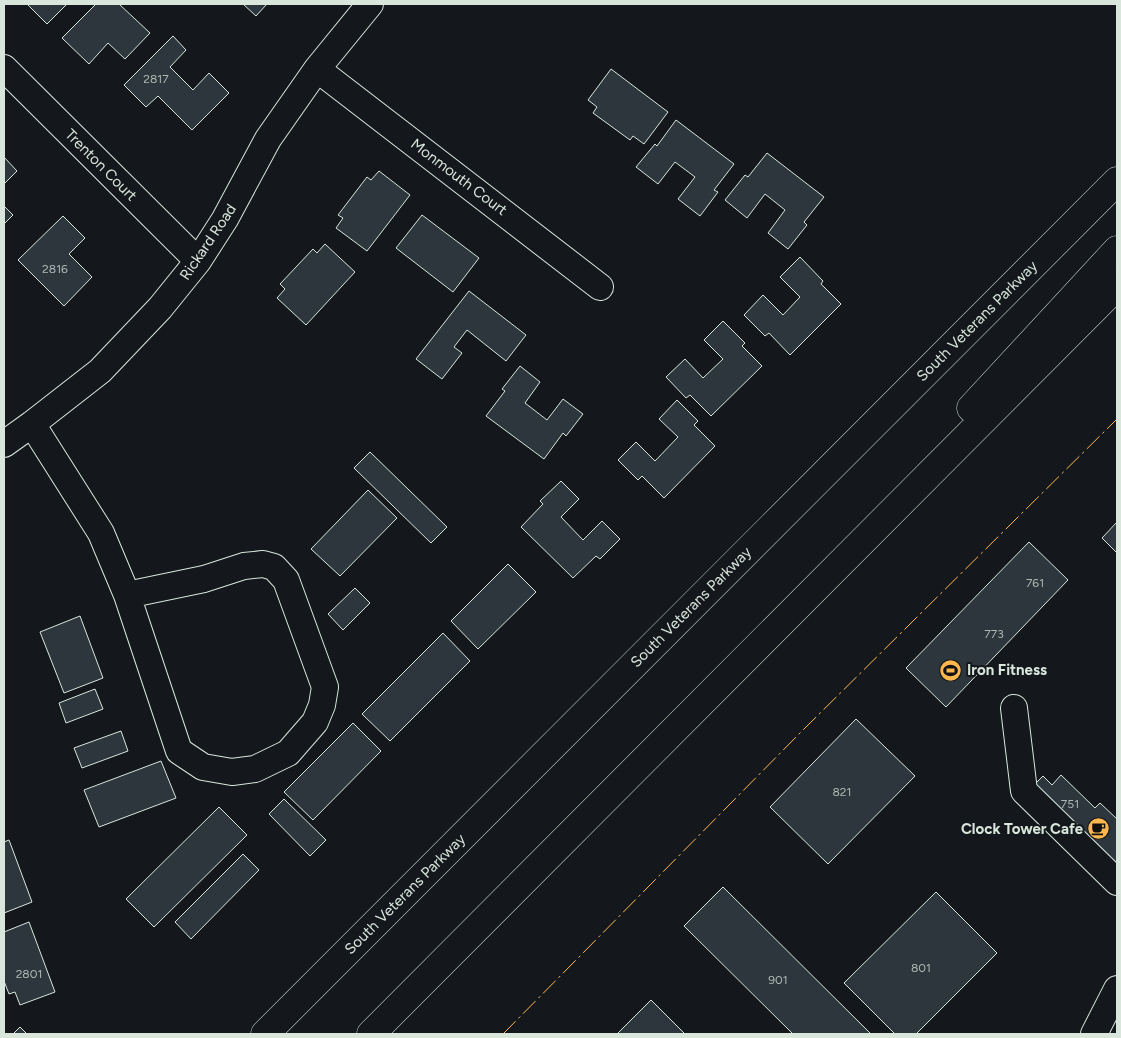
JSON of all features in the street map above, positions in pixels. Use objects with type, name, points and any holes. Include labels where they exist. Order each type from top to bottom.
[{"type":"highway","name":"South Veterans Parkway","points":[[266,1034],[1117,180]]},
{"type":"highway","points":[[921,484],[962,418],[1117,250]]},
{"type":"highway","points":[[371,1034],[1117,286]]},
{"type":"highway","points":[[1079,324],[1117,311]]},
{"type":"street","name":"Rickard Road","points":[[4,444],[100,371],[160,308],[198,261],[225,219],[268,139],[317,69],[370,4]]},
{"type":"street","name":"Trenton Court","points":[[4,68],[198,261]]},
{"type":"street","name":"Monmouth Court","points":[[317,69],[600,287]]},
{"type":"street","points":[[32,424],[101,533],[126,595],[179,751],[203,767],[232,772],[255,769],[288,753],[315,722],[322,705],[325,687],[286,580],[274,567],[263,564],[244,566],[204,579],[126,595]]},
{"type":"street","points":[[1014,708],[1024,792],[1117,882]]},
{"type":"street","points":[[1094,1034],[1117,989]]},
{"type":"building","points":[[27,4],[67,4],[47,24]]},
{"type":"building","points":[[96,4],[119,4],[150,33],[125,59],[108,43],[89,64],[62,38]]},
{"type":"building","points":[[243,4],[267,4],[256,16]]},
{"type":"building","points":[[173,36],[186,50],[170,67],[193,90],[209,73],[229,93],[192,130],[158,96],[146,107],[124,85]]},
{"type":"building","points":[[611,69],[668,112],[644,144],[633,136],[630,140],[593,113],[597,107],[588,100]]},
{"type":"building","points":[[676,120],[734,164],[714,190],[718,192],[700,216],[678,199],[695,177],[675,162],[658,184],[636,167],[655,144],[657,146]]},
{"type":"building","points":[[767,153],[824,197],[804,222],[807,225],[788,249],[768,233],[785,210],[765,194],[747,218],[725,200],[745,175],[748,177]]},
{"type":"building","points":[[4,157],[17,171],[4,184]]},
{"type":"building","points":[[379,171],[410,195],[367,251],[336,228],[343,218],[338,215],[367,177],[371,180]]},
{"type":"building","points":[[4,206],[13,215],[4,224]]},
{"type":"building","points":[[422,215],[479,258],[453,292],[396,248]]},
{"type":"building","points":[[63,216],[85,238],[69,254],[92,277],[64,306],[18,260]]},
{"type":"building","points":[[325,244],[355,272],[306,325],[277,298],[285,289],[280,284],[313,249],[317,253]]},
{"type":"building","points":[[800,257],[823,281],[821,284],[841,304],[790,355],[769,333],[765,336],[744,315],[763,295],[783,315],[800,297],[780,277]]},
{"type":"building","points":[[469,291],[526,335],[506,361],[467,330],[454,347],[462,353],[442,379],[416,359]]},
{"type":"building","points":[[723,321],[745,343],[742,346],[762,366],[711,416],[690,395],[686,398],[666,377],[685,359],[703,378],[723,359],[704,340]]},
{"type":"building","points":[[520,366],[540,382],[525,403],[547,420],[563,399],[583,414],[566,436],[563,433],[544,459],[486,416],[505,391],[502,389]]},
{"type":"building","points":[[677,400],[698,421],[694,425],[715,446],[664,498],[642,476],[638,480],[618,460],[636,442],[655,461],[678,437],[659,419]]},
{"type":"building","points":[[370,452],[447,527],[431,543],[354,468]]},
{"type":"building","points":[[561,481],[579,499],[561,517],[583,540],[602,521],[620,539],[600,559],[596,556],[573,578],[521,527],[543,504],[540,501]]},
{"type":"building","points":[[368,490],[397,518],[340,576],[311,549]]},
{"type":"building","points":[[1117,522],[1117,553],[1102,538]]},
{"type":"building","points":[[1029,542],[1068,580],[946,707],[906,668]]},
{"type":"building","points":[[508,564],[536,592],[478,649],[451,621]]},
{"type":"building","points":[[355,588],[370,603],[343,630],[328,614]]},
{"type":"building","points":[[80,616],[103,678],[64,693],[40,632]]},
{"type":"building","points":[[443,633],[470,661],[390,741],[362,714]]},
{"type":"building","points":[[95,689],[103,709],[66,723],[59,703]]},
{"type":"building","points":[[856,719],[915,776],[828,864],[770,807]]},
{"type":"building","points":[[353,723],[381,751],[313,820],[284,792]]},
{"type":"building","points":[[121,731],[128,751],[82,768],[74,748]]},
{"type":"building","points":[[161,761],[176,798],[99,827],[84,790]]},
{"type":"building","points":[[1061,775],[1095,808],[1100,803],[1117,819],[1117,867],[1029,790],[1043,776],[1052,785]]},
{"type":"building","points":[[284,799],[326,840],[310,856],[269,814]]},
{"type":"building","points":[[219,807],[247,835],[154,927],[126,899]]},
{"type":"building","points":[[9,840],[32,902],[4,913],[4,842]]},
{"type":"building","points":[[243,854],[259,870],[191,939],[175,922]]},
{"type":"building","points":[[723,887],[871,1034],[793,1034],[684,926]]},
{"type":"building","points":[[936,892],[997,953],[916,1034],[895,1034],[844,983]]},
{"type":"building","points":[[29,922],[55,992],[20,1005],[15,992],[9,994],[4,981],[4,932]]},
{"type":"building","points":[[651,1000],[685,1034],[617,1034]]},
{"type":"building","points":[[20,1027],[27,1034],[13,1034]]},
{"type":"power","points":[[503,1034],[803,730],[1117,419]]},
{"type":"place","name":"Iron Fitness","points":[[951,670]]},
{"type":"place","name":"Clock Tower Cafe","points":[[1099,829]]}]
